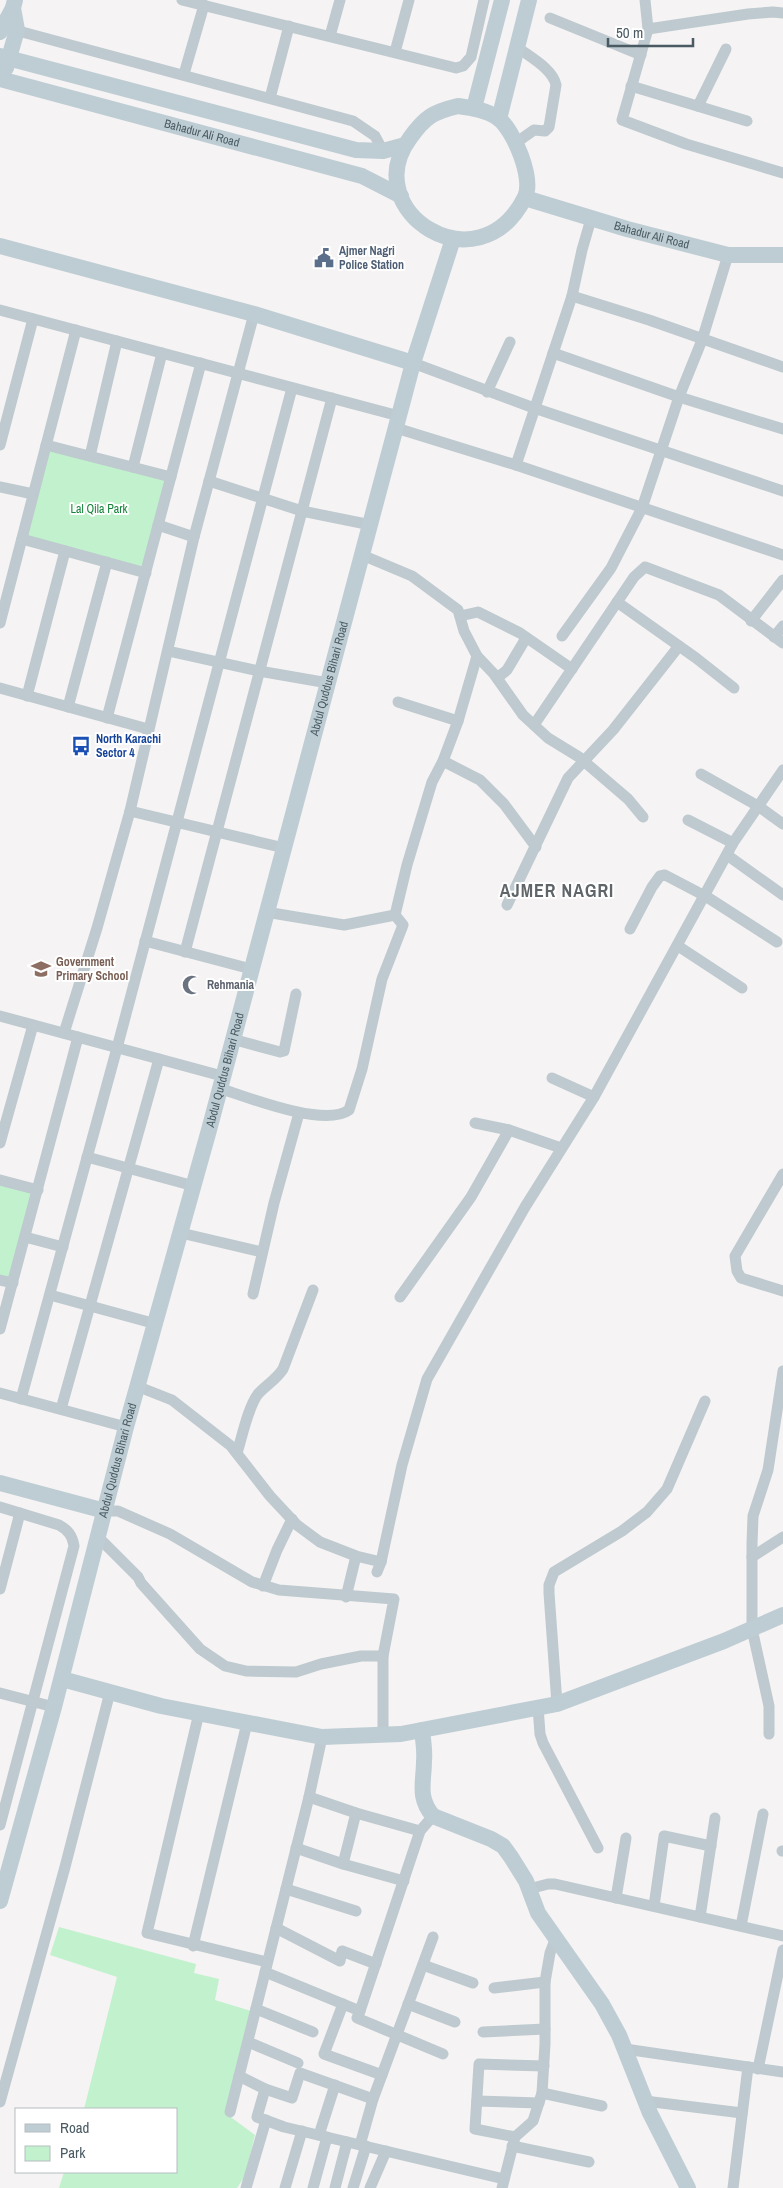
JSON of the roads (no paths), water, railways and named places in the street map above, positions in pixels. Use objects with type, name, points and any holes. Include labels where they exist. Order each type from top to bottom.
[{"type":"main road","points":[[474,108],[502,0]]},
{"type":"main road","points":[[499,119],[529,0]]},
{"type":"main road","points":[[1,83],[5,29],[14,4]]},
{"type":"main road","name":"Bahadur Ali Road","points":[[4,57],[356,150],[383,150],[405,144]]},
{"type":"main road","name":"Bahadur Ali Road","points":[[1,83],[362,176],[401,196]]},
{"type":"main road","points":[[458,106],[474,108],[499,119],[517,142],[525,166],[527,193],[517,213],[500,229],[479,238],[453,239],[431,232],[413,217],[404,205],[397,182],[398,157],[423,120],[444,109],[458,106]]},
{"type":"main road","name":"Bahadur Ali Road","points":[[525,198],[592,219],[728,255],[783,255]]},
{"type":"main road","name":"Abdul Quddus Bihari Road","points":[[0,1901],[62,1679],[126,1427],[139,1387],[194,1186],[413,363],[453,239]]},
{"type":"main road","points":[[0,246],[254,314],[413,363]]},
{"type":"main road","points":[[0,1483],[105,1510]]},
{"type":"main road","points":[[62,1679],[161,1706],[322,1737],[383,1733],[401,1734],[557,1704],[752,1629],[783,1615]]},
{"type":"main road","points":[[422,1730],[424,1760],[421,1782],[429,1811],[434,1816],[491,1839],[503,1846],[526,1881],[538,1913],[555,1940],[602,2004],[625,2048],[645,2101],[688,2188]]},
{"type":"street","points":[[182,0],[456,68],[464,66],[471,57],[484,0]]},
{"type":"street","points":[[330,36],[340,0]]},
{"type":"street","points":[[395,52],[409,0]]},
{"type":"street","points":[[645,0],[648,29],[622,117],[624,122],[686,144],[783,172]]},
{"type":"street","points":[[184,74],[204,5]]},
{"type":"street","points":[[648,29],[748,14],[783,13]]},
{"type":"street","points":[[550,18],[640,55]]},
{"type":"street","points":[[270,98],[289,26]]},
{"type":"street","points":[[5,29],[184,74],[353,121],[375,136],[383,150]]},
{"type":"street","points":[[517,47],[544,68],[555,80],[556,85],[549,127],[545,131],[534,130],[517,142]]},
{"type":"street","points":[[698,106],[726,49]]},
{"type":"street","points":[[631,86],[747,121]]},
{"type":"street","points":[[516,465],[572,296],[582,250],[592,219]]},
{"type":"street","points":[[562,636],[611,568],[642,508],[660,450],[702,340],[728,255]]},
{"type":"street","points":[[572,296],[649,320],[783,367]]},
{"type":"street","points":[[0,310],[332,398],[516,465],[783,555]]},
{"type":"street","points":[[64,1033],[97,928],[130,811],[194,537],[254,314]]},
{"type":"street","points":[[0,445],[2,430],[33,319]]},
{"type":"street","points":[[0,623],[76,330]]},
{"type":"street","points":[[90,456],[117,341]]},
{"type":"street","points":[[487,392],[510,342]]},
{"type":"street","points":[[133,467],[162,353]]},
{"type":"street","points":[[553,353],[679,397],[783,429]]},
{"type":"street","points":[[413,363],[487,392],[783,491]]},
{"type":"street","points":[[108,718],[201,364]]},
{"type":"street","points":[[22,1399],[292,388]]},
{"type":"street","points":[[185,952],[332,398]]},
{"type":"street","points":[[46,444],[171,477]]},
{"type":"street","points":[[209,481],[302,512],[370,525]]},
{"type":"street","points":[[0,487],[33,494]]},
{"type":"street","points":[[158,525],[194,537]]},
{"type":"street","points":[[22,539],[146,573]]},
{"type":"street","points":[[27,696],[65,551]]},
{"type":"street","points":[[362,555],[412,576],[458,610],[464,631],[477,656],[497,678],[522,715],[548,738],[584,761],[628,799],[642,817]]},
{"type":"street","points":[[68,707],[107,562]]},
{"type":"street","points":[[534,725],[642,568],[651,568],[719,595],[779,640],[783,626]]},
{"type":"street","points":[[751,620],[783,580]]},
{"type":"street","points":[[617,602],[734,688]]},
{"type":"street","points":[[460,616],[478,612],[526,638],[572,669]]},
{"type":"street","points":[[497,678],[507,670],[526,638]]},
{"type":"street","points":[[507,905],[568,778],[613,730],[679,646]]},
{"type":"street","points":[[168,651],[219,663],[328,683]]},
{"type":"street","points":[[395,915],[407,865],[432,782],[444,761],[477,656]]},
{"type":"street","points":[[0,688],[148,729]]},
{"type":"street","points":[[398,702],[458,721]]},
{"type":"street","points":[[444,761],[480,780],[504,804],[536,847]]},
{"type":"street","points":[[139,1387],[172,1400],[231,1446],[270,1496],[292,1519],[320,1542],[379,1567],[404,1456],[427,1379],[560,1148],[594,1097],[733,843],[783,770]]},
{"type":"street","points":[[701,774],[758,806],[783,824]]},
{"type":"street","points":[[130,811],[284,848]]},
{"type":"street","points":[[688,820],[733,843]]},
{"type":"street","points":[[727,855],[783,895]]},
{"type":"street","points":[[630,929],[652,887],[660,876],[669,877],[705,896],[777,942]]},
{"type":"street","points":[[266,912],[344,925],[395,915]]},
{"type":"street","points":[[0,1016],[159,1059],[300,1113],[336,1115],[349,1110],[362,1069],[382,979],[403,925],[395,915]]},
{"type":"street","points":[[145,941],[251,969]]},
{"type":"street","points":[[678,946],[742,988]]},
{"type":"street","points":[[232,1039],[280,1052],[284,1051],[296,994]]},
{"type":"street","points":[[0,1143],[33,1025]]},
{"type":"street","points":[[0,1329],[78,1037]]},
{"type":"street","points":[[60,1409],[159,1059]]},
{"type":"street","points":[[552,1078],[594,1097]]},
{"type":"street","points":[[253,1294],[262,1252],[300,1113]]},
{"type":"street","points":[[475,1123],[509,1130],[560,1148]]},
{"type":"street","points":[[400,1297],[471,1197],[509,1130]]},
{"type":"street","points":[[87,1157],[194,1186]]},
{"type":"street","points":[[783,1174],[735,1256],[737,1271],[741,1278],[783,1291]]},
{"type":"street","points":[[0,1180],[38,1190]]},
{"type":"street","points":[[181,1233],[262,1252]]},
{"type":"street","points":[[25,1236],[63,1247]]},
{"type":"street","points":[[0,1280],[13,1284]]},
{"type":"street","points":[[237,1453],[254,1401],[283,1369],[313,1290]]},
{"type":"street","points":[[50,1295],[156,1324]]},
{"type":"street","points":[[769,1734],[769,1706],[752,1629],[753,1516],[768,1470],[782,1376]]},
{"type":"street","points":[[0,1393],[126,1427]]},
{"type":"street","points":[[557,1704],[549,1593],[549,1585],[554,1572],[622,1531],[658,1501],[667,1489],[705,1401]]},
{"type":"street","points":[[0,1507],[59,1525],[67,1530],[73,1538],[74,1546],[0,1825]]},
{"type":"street","points":[[105,1510],[118,1511],[170,1534],[252,1582],[263,1586],[279,1590],[346,1597],[394,1599],[384,1656],[383,1733]]},
{"type":"street","points":[[0,1589],[4,1551],[20,1513]]},
{"type":"street","points":[[263,1586],[292,1519]]},
{"type":"street","points":[[98,1537],[138,1577],[141,1583],[200,1649],[225,1666],[246,1671],[296,1672],[321,1664],[353,1658],[384,1656]]},
{"type":"street","points":[[752,1557],[783,1537]]},
{"type":"street","points":[[346,1597],[356,1556]]},
{"type":"street","points":[[0,2102],[65,1867],[110,1692]]},
{"type":"street","points":[[0,1693],[54,1707]]},
{"type":"street","points":[[538,1708],[540,1734],[543,1743],[598,1848]]},
{"type":"street","points":[[199,1713],[147,1934],[266,1967],[360,2011]]},
{"type":"street","points":[[193,1946],[247,1723]]},
{"type":"street","points":[[230,2112],[309,1797],[322,1737]]},
{"type":"street","points":[[309,1797],[420,1832]]},
{"type":"street","points":[[343,1864],[356,1813]]},
{"type":"street","points":[[741,1926],[763,1814]]},
{"type":"street","points":[[434,1816],[420,1832],[357,2018],[443,2054]]},
{"type":"street","points":[[700,1917],[715,1818]]},
{"type":"street","points":[[654,1906],[664,1836],[710,1846]]},
{"type":"street","points":[[616,1898],[626,1838]]},
{"type":"street","points":[[296,1848],[343,1864],[404,1881]]},
{"type":"street","points":[[529,1889],[555,1884],[783,1936]]},
{"type":"street","points":[[286,1890],[356,1911]]},
{"type":"street","points":[[276,1928],[340,1961],[342,1952],[376,1964]]},
{"type":"street","points":[[353,2188],[373,2099],[434,1937]]},
{"type":"street","points":[[265,2089],[257,2117],[302,2131],[386,2151],[503,2183],[514,2141],[533,2121],[541,2098],[544,2066],[545,1982],[550,1953],[555,1940]]},
{"type":"street","points":[[733,2188],[742,2113],[783,1950]]},
{"type":"street","points":[[423,1965],[473,1983]]},
{"type":"street","points":[[494,1988],[545,1982]]},
{"type":"street","points":[[343,2004],[324,2054],[382,2075]]},
{"type":"street","points":[[408,2004],[454,2022]]},
{"type":"street","points":[[256,2009],[313,2032]]},
{"type":"street","points":[[483,2032],[545,2029]]},
{"type":"street","points":[[248,2042],[298,2064]]},
{"type":"street","points":[[625,2048],[783,2072]]},
{"type":"street","points":[[544,2066],[479,2064],[475,2128],[589,2162]]},
{"type":"street","points":[[239,2076],[265,2089],[292,2098],[300,2073],[373,2099]]},
{"type":"street","points":[[313,2188],[335,2085]]},
{"type":"street","points":[[477,2100],[541,2098],[602,2106]]},
{"type":"street","points":[[645,2101],[742,2113]]},
{"type":"street","points":[[246,2188],[266,2120]]},
{"type":"street","points":[[285,2188],[302,2131]]},
{"type":"street","points":[[335,2188],[347,2142]]},
{"type":"street","points":[[370,2188],[386,2151]]},
{"type":"place","name":"Ajmer Nagri Police Station","points":[[324,258]]},
{"type":"place","name":"North Karachi Sector 4","points":[[81,746]]},
{"type":"place","name":"Government Primary School","points":[[41,969]]},
{"type":"place","name":"Rehmania","points":[[192,985]]},
{"type":"district","name":"AJMER NAGRI","points":[[557,891]]},
{"type":"park label","name":"Lal Qila Park","points":[[99,509]]}]
